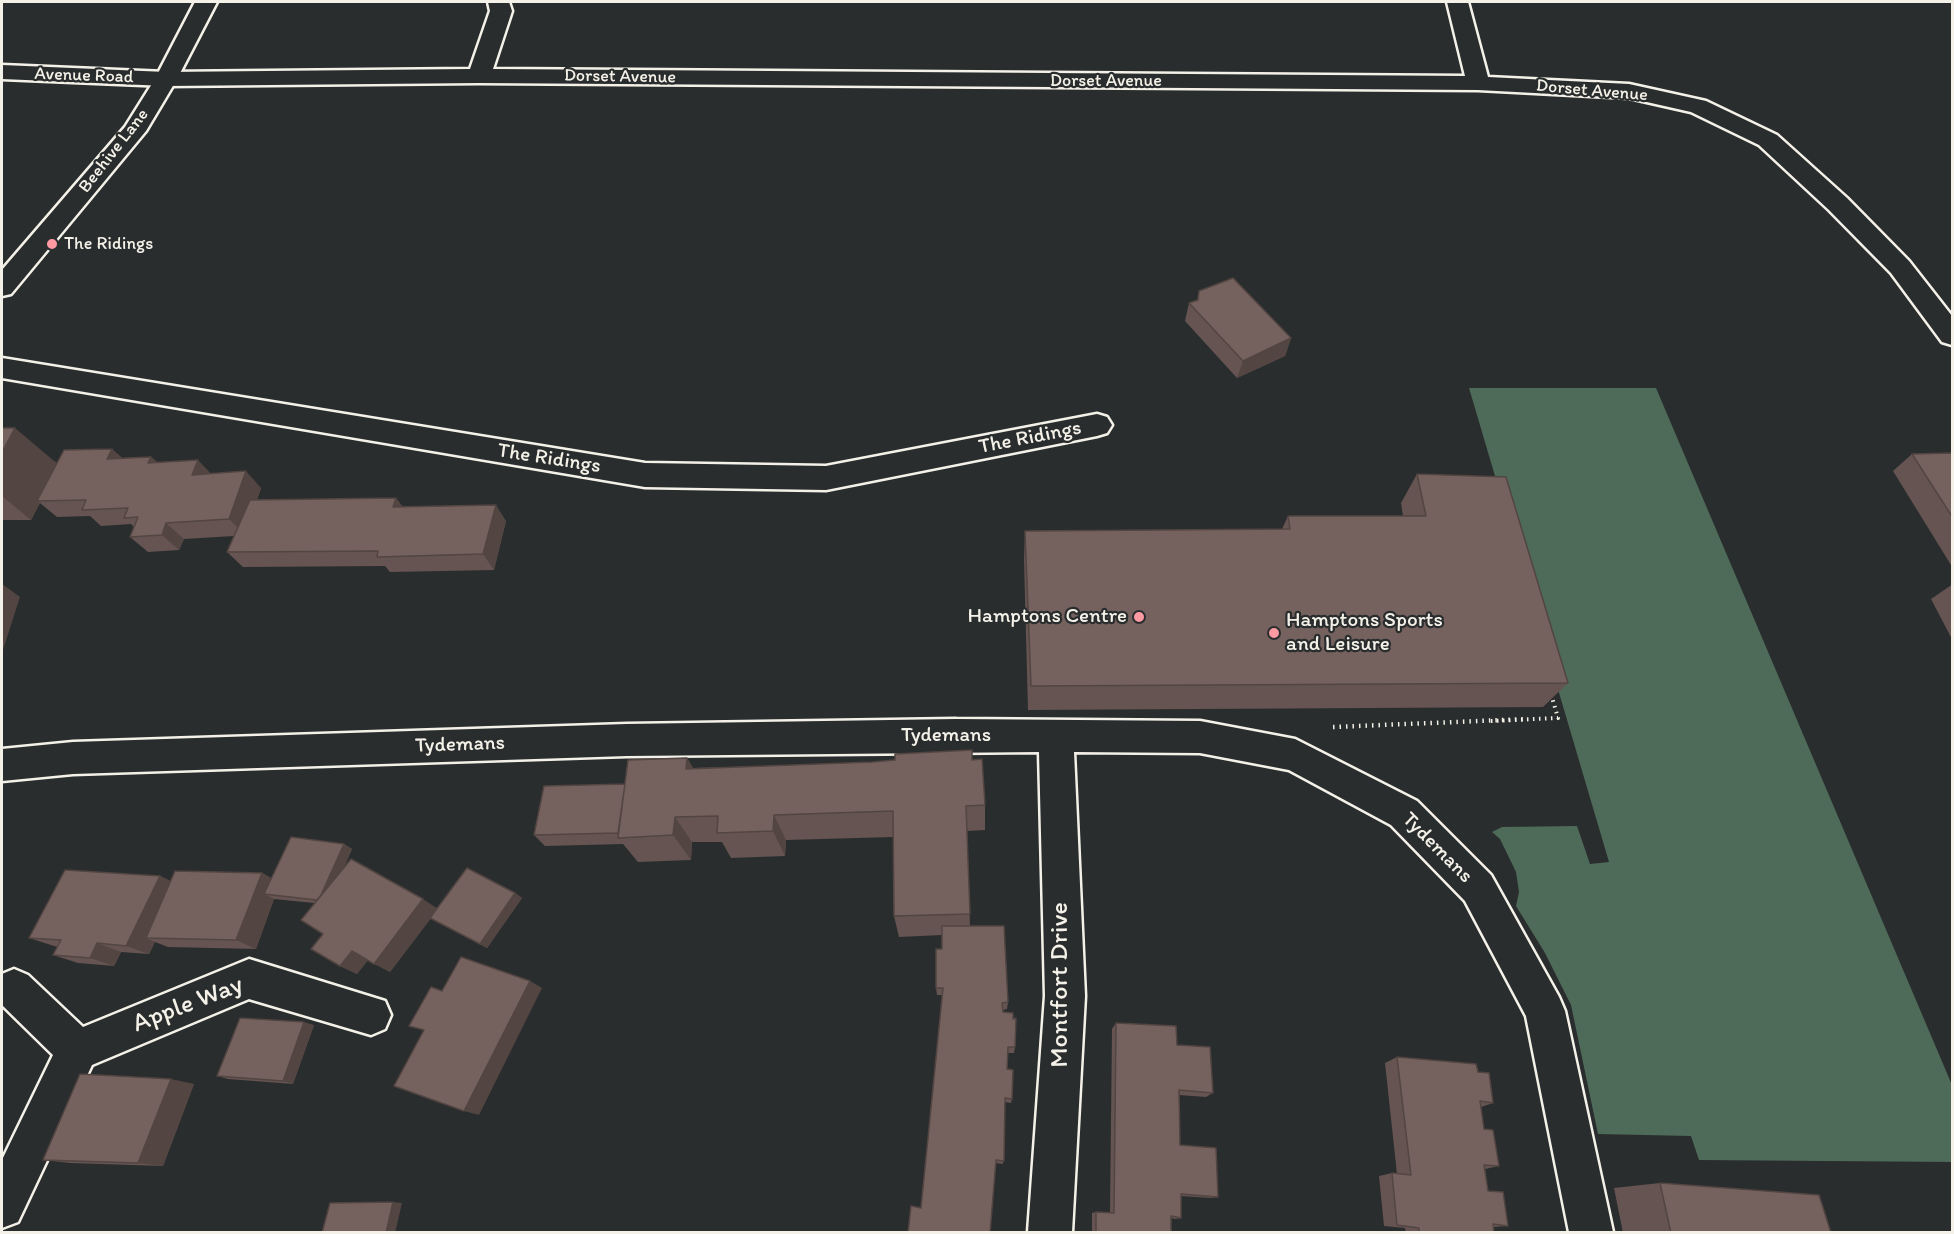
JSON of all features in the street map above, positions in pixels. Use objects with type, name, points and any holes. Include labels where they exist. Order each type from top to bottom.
[{"type":"street","name":"Beehive Lane","points":[[2,287],[134,131],[166,79],[206,2]]},
{"type":"street","points":[[479,75],[501,11],[499,2]]},
{"type":"street","points":[[1458,2],[1478,82]]},
{"type":"street","name":"Avenue Road","points":[[2,72],[166,79]]},
{"type":"street","name":"Dorset Avenue","points":[[166,79],[479,75],[1478,82],[1629,91],[1698,106],[1768,140],[1838,204],[1900,267],[1953,335]]},
{"type":"street","name":"The Ridings","points":[[2,368],[645,475],[826,478],[1097,425]]},
{"type":"street","name":"Tydemans","points":[[2,765],[73,758],[627,740],[1056,736],[1200,737],[1295,755],[1404,813],[1478,888],[1545,1011],[1591,1233]]},
{"type":"street","name":"Montfort Drive","points":[[1050,1233],[1065,996],[1056,736]]},
{"type":"street","name":"Apple Way","points":[[77,1050],[249,979],[371,1014]]},
{"type":"street","points":[[2,1206],[77,1050],[14,989]]},
{"type":"path","points":[[1324,727],[1558,718],[1548,684]]},
{"type":"green space","points":[[1469,388],[1656,388],[1952,1085],[1952,1162],[1699,1160],[1691,1136],[1598,1134],[1571,1005],[1545,953],[1516,906],[1519,892],[1516,872],[1500,839],[1492,832],[1502,827],[1577,826],[1590,864],[1609,862]]},
{"type":"building","points":[[1233,278],[1291,338],[1243,361],[1189,303],[1198,300],[1199,291]]},
{"type":"building","points":[[2,428],[15,428],[2,452]]},
{"type":"building","points":[[112,449],[107,459],[151,457],[148,463],[198,460],[192,475],[246,471],[229,519],[166,523],[162,535],[130,537],[138,517],[124,518],[128,508],[82,510],[86,500],[37,501],[64,450]]},
{"type":"building","points":[[1953,453],[1953,518],[1912,454]]},
{"type":"building","name":"Hamptons Sports and Leisure","points":[[1417,474],[1506,477],[1568,683],[1031,686],[1025,531],[1290,529],[1288,516],[1426,516]]},
{"type":"building","points":[[396,498],[393,507],[496,505],[483,554],[377,557],[378,551],[227,552],[250,500]]},
{"type":"building","points":[[972,750],[972,760],[982,759],[985,805],[966,806],[970,914],[894,916],[893,811],[774,815],[773,831],[717,833],[718,816],[675,817],[673,835],[618,838],[628,760],[687,758],[686,769],[872,762],[895,760],[895,754]]},
{"type":"building","points":[[625,784],[618,833],[534,835],[544,786]]},
{"type":"building","points":[[291,837],[344,844],[317,900],[264,894]]},
{"type":"building","points":[[351,859],[423,899],[374,964],[352,951],[340,966],[311,949],[323,934],[301,920]]},
{"type":"building","points":[[467,868],[515,893],[480,944],[430,918]]},
{"type":"building","points":[[65,870],[160,876],[126,946],[97,943],[90,958],[53,955],[61,940],[29,938]]},
{"type":"building","points":[[175,871],[262,873],[236,940],[146,938]]},
{"type":"building","points":[[942,926],[1004,926],[1008,1002],[1002,1003],[1003,1012],[1013,1013],[1013,1019],[1016,1018],[1015,1047],[1008,1047],[1007,1069],[1013,1070],[1012,1099],[1005,1098],[1004,1161],[996,1160],[990,1233],[908,1233],[911,1206],[921,1208],[943,988],[936,988],[936,949],[942,949]]},
{"type":"building","points":[[461,957],[530,981],[464,1111],[394,1086],[424,1030],[409,1026],[431,987],[442,991]]},
{"type":"building","points":[[240,1018],[304,1022],[283,1081],[217,1076]]},
{"type":"building","points":[[1116,1023],[1176,1026],[1177,1045],[1210,1047],[1213,1093],[1179,1090],[1180,1145],[1216,1148],[1218,1197],[1181,1194],[1181,1218],[1171,1216],[1171,1233],[1096,1233],[1096,1212],[1114,1213]]},
{"type":"building","points":[[1397,1057],[1476,1064],[1478,1072],[1489,1073],[1493,1103],[1480,1101],[1484,1129],[1493,1130],[1499,1166],[1484,1165],[1488,1191],[1503,1192],[1508,1226],[1493,1224],[1494,1233],[1419,1233],[1419,1228],[1397,1225],[1392,1173],[1411,1175]]},
{"type":"building","points":[[80,1074],[171,1079],[138,1163],[43,1160]]},
{"type":"building","points":[[1660,1183],[1819,1195],[1831,1233],[1671,1233]]},
{"type":"building","points":[[393,1202],[386,1233],[322,1233],[330,1203]]},
{"type":"place","name":"The Ridings","points":[[52,244]]},
{"type":"place","name":"Hamptons Centre","points":[[1139,617]]},
{"type":"place","name":"Hamptons Sports and Leisure","points":[[1274,633]]}]
